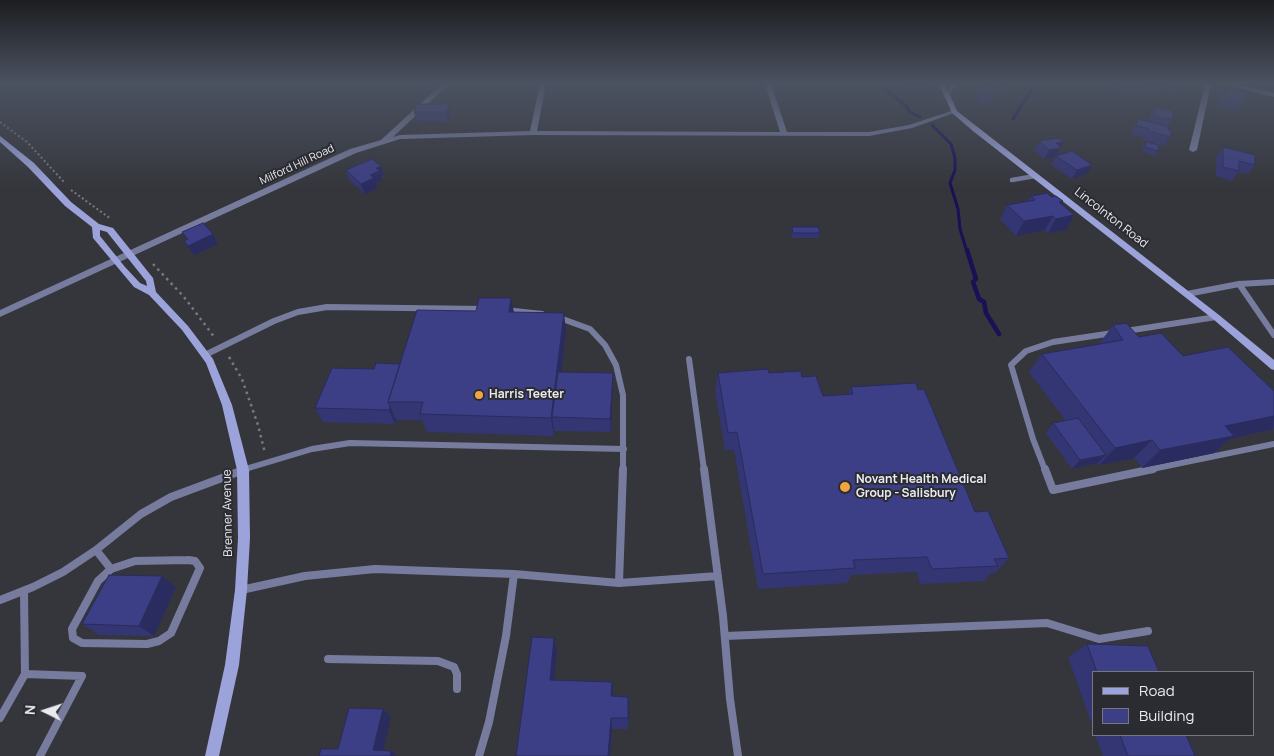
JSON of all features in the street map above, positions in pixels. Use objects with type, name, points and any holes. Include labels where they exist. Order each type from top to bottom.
[{"type":"street","points":[[383,141],[407,119]]},
{"type":"street","points":[[533,133],[536,119]]},
{"type":"street","points":[[779,119],[784,134]]},
{"type":"street","name":"Milford Hill Road","points":[[0,314],[353,151],[383,141],[414,136],[533,133],[869,134],[910,127],[933,119]]},
{"type":"street","name":"Lincolnton Road","points":[[963,119],[1216,316],[1274,366]]},
{"type":"street","points":[[1193,150],[1200,119]]},
{"type":"street","name":"Brenner Avenue","points":[[0,138],[31,164],[68,204],[96,226],[110,230],[150,280],[152,293]]},
{"type":"street","name":"Brenner Avenue","points":[[96,226],[96,236],[137,286],[152,293],[186,328],[210,362],[227,405],[238,445],[243,470],[244,538],[241,590],[232,665],[212,756]]},
{"type":"lane","points":[[1012,180],[1035,176]]},
{"type":"lane","points":[[1187,294],[1239,284],[1274,282]]},
{"type":"lane","points":[[1239,284],[1274,335]]},
{"type":"lane","points":[[205,355],[274,321],[298,312],[327,307],[523,310],[548,314],[590,328],[605,345],[616,365],[623,395],[624,449],[619,583]]},
{"type":"lane","points":[[1216,316],[1053,342],[1026,351],[1011,364],[1033,439],[1053,490],[1274,444]]},
{"type":"lane","points":[[689,359],[718,576],[730,699],[738,756]]},
{"type":"lane","points":[[0,600],[24,592],[63,572],[96,550],[131,521],[159,503],[197,486],[312,449],[350,443],[482,444],[624,449]]},
{"type":"lane","points":[[96,550],[111,569]]},
{"type":"lane","points":[[188,560],[195,561],[200,568],[171,633],[160,641],[147,644],[82,642],[73,638],[72,629],[98,581],[111,569],[135,561],[188,560]]},
{"type":"lane","points":[[241,590],[305,576],[375,569],[514,574],[619,583],[718,576]]},
{"type":"lane","points":[[479,756],[490,722],[506,636],[514,574]]},
{"type":"lane","points":[[0,718],[25,674],[24,592]]},
{"type":"lane","points":[[725,636],[1047,624],[1099,639],[1148,631]]},
{"type":"lane","points":[[328,659],[438,661],[454,667],[457,674],[457,689]]},
{"type":"lane","points":[[25,674],[82,676],[40,756]]},
{"type":"path","points":[[0,122],[28,142],[65,183]]},
{"type":"path","points":[[70,189],[116,224]]},
{"type":"path","points":[[147,258],[184,297],[216,339]]},
{"type":"path","points":[[230,357],[242,379],[258,425],[267,462]]},
{"type":"building","points":[[1139,119],[1169,127],[1168,130],[1172,131],[1170,137],[1136,125]]},
{"type":"building","points":[[1058,138],[1064,142],[1056,143],[1061,148],[1049,150],[1039,141]]},
{"type":"building","points":[[1146,142],[1159,145],[1158,151],[1145,147]]},
{"type":"building","points":[[1223,147],[1255,155],[1255,165],[1239,161],[1239,171],[1223,167]]},
{"type":"building","points":[[1072,151],[1092,165],[1077,170],[1056,156]]},
{"type":"building","points":[[372,159],[381,166],[376,168],[379,171],[370,175],[374,178],[361,184],[346,170]]},
{"type":"building","points":[[1047,193],[1051,197],[1056,196],[1063,201],[1059,202],[1074,215],[1056,219],[1053,216],[1024,221],[1007,205],[1035,200],[1031,196]]},
{"type":"building","points":[[203,223],[213,234],[188,246],[184,241],[188,239],[182,232]]},
{"type":"building","points":[[792,227],[818,227],[820,233],[793,233]]},
{"type":"building","points":[[479,298],[511,298],[509,312],[564,313],[551,418],[420,414],[423,402],[388,402],[417,310],[476,311]]},
{"type":"building","points":[[1126,323],[1139,337],[1161,333],[1183,356],[1228,347],[1274,391],[1274,416],[1225,426],[1234,436],[1160,450],[1152,440],[1115,448],[1042,354],[1123,340],[1113,325]]},
{"type":"building","points":[[376,363],[400,364],[388,402],[389,410],[315,408],[332,368],[374,369]]},
{"type":"building","points":[[768,369],[769,373],[801,371],[802,377],[816,376],[823,396],[853,394],[851,387],[916,383],[918,390],[924,389],[975,512],[988,511],[1009,558],[994,559],[998,566],[932,569],[927,557],[853,560],[855,568],[763,574],[737,432],[728,433],[718,373]]},
{"type":"building","points":[[558,372],[613,373],[610,419],[552,417]]},
{"type":"building","points":[[1078,418],[1106,455],[1080,460],[1053,423]]},
{"type":"building","points":[[109,575],[162,576],[139,626],[82,624]]},
{"type":"building","points":[[532,637],[554,638],[550,680],[612,682],[611,696],[628,697],[628,718],[611,718],[608,756],[516,756]]},
{"type":"building","points":[[1087,644],[1148,646],[1159,671],[1097,671]]},
{"type":"building","points":[[349,708],[383,709],[373,750],[391,751],[390,756],[319,756],[321,749],[338,749]]},
{"type":"building","points":[[1120,736],[1186,736],[1195,756],[1128,756]]},
{"type":"waterway","points":[[932,125],[951,144],[955,158],[955,170],[950,183],[958,209],[960,229],[967,252]]},
{"type":"waterway","points":[[967,250],[976,279],[973,282],[979,299],[984,302],[986,313],[999,334]]},
{"type":"place","name":"Harris Teeter","points":[[479,395]]},
{"type":"place","name":"Novant Health Medical Group - Salisbury","points":[[845,487]]}]
